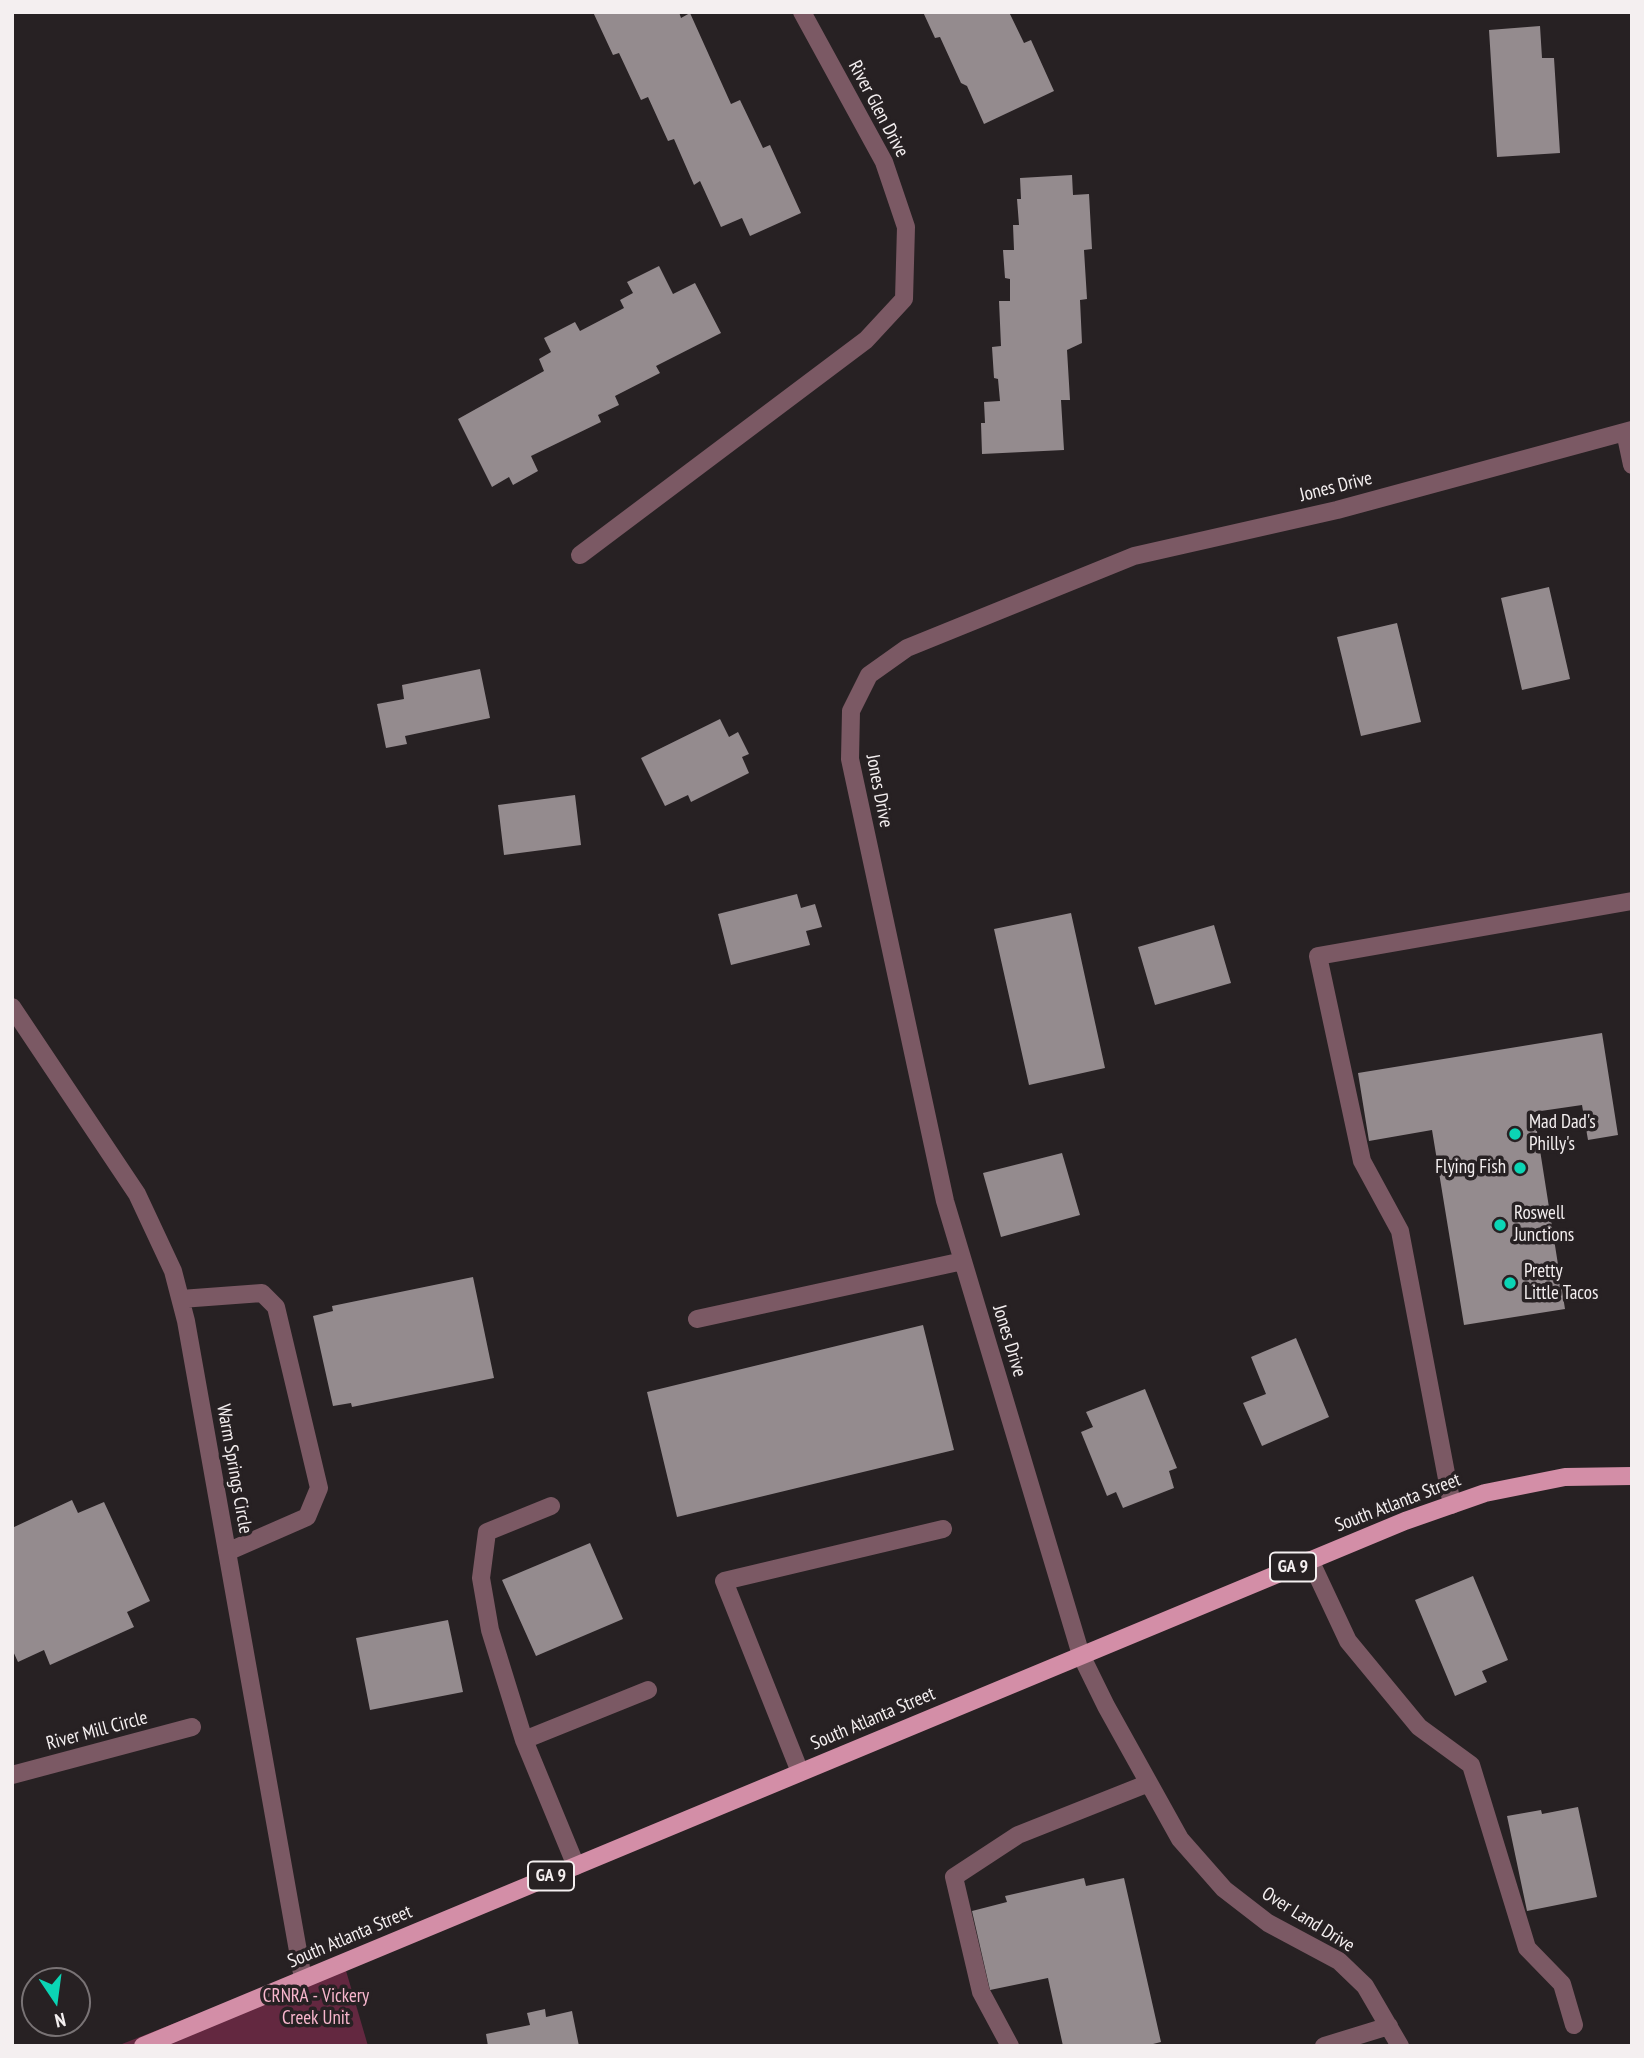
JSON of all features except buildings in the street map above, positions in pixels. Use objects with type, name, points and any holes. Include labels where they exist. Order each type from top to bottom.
[{"type":"main road","name":"South Atlanta Street","points":[[143,2046],[1310,1560],[1452,1505],[1485,1493],[1564,1477],[1632,1476]]},
{"type":"street","name":"River Glen Drive","points":[[580,555],[866,340],[904,299],[906,227],[884,162],[802,12]]},
{"type":"street","points":[[1628,431],[1632,465]]},
{"type":"street","name":"Jones Drive","points":[[1081,1655],[945,1200],[850,759],[851,711],[869,675],[907,648],[1134,556],[1337,510],[1628,431]]},
{"type":"street","points":[[1452,1505],[1400,1231],[1362,1161],[1318,956],[1632,901]]},
{"type":"street","name":"Warm Springs Circle","points":[[12,1007],[137,1194],[173,1271],[181,1299],[303,1979]]},
{"type":"street","points":[[697,1319],[963,1261]]},
{"type":"street","points":[[181,1299],[262,1293],[276,1307],[319,1488],[307,1517],[227,1552]]},
{"type":"street","points":[[551,1506],[487,1532],[481,1578],[490,1630],[524,1740],[576,1866]]},
{"type":"street","points":[[800,1772],[724,1581],[943,1530]]},
{"type":"street","points":[[1310,1560],[1348,1641],[1419,1727],[1471,1765],[1527,1948],[1562,1984],[1574,2025]]},
{"type":"street","name":"Over Land Drive","points":[[1081,1655],[1181,1839],[1224,1889],[1268,1923],[1339,1961],[1365,1986],[1400,2046]]},
{"type":"street","points":[[524,1740],[648,1690]]},
{"type":"street","name":"River Mill Circle","points":[[12,1775],[192,1727]]},
{"type":"street","points":[[1010,2046],[981,1992],[954,1877],[1018,1835],[1149,1783]]},
{"type":"street","points":[[1324,2046],[1389,2026]]},
{"type":"green space","name":"CRNRA - Vickery Creek Unit","points":[[342,1957],[368,2046],[117,2046]]},
{"type":"place","name":"Mad Dad's Philly's","points":[[1515,1134]]},
{"type":"place","name":"Flying Fish","points":[[1520,1168]]},
{"type":"place","name":"Roswell Junctions","points":[[1500,1225]]},
{"type":"place","name":"Pretty Little Tacos","points":[[1510,1283]]}]
